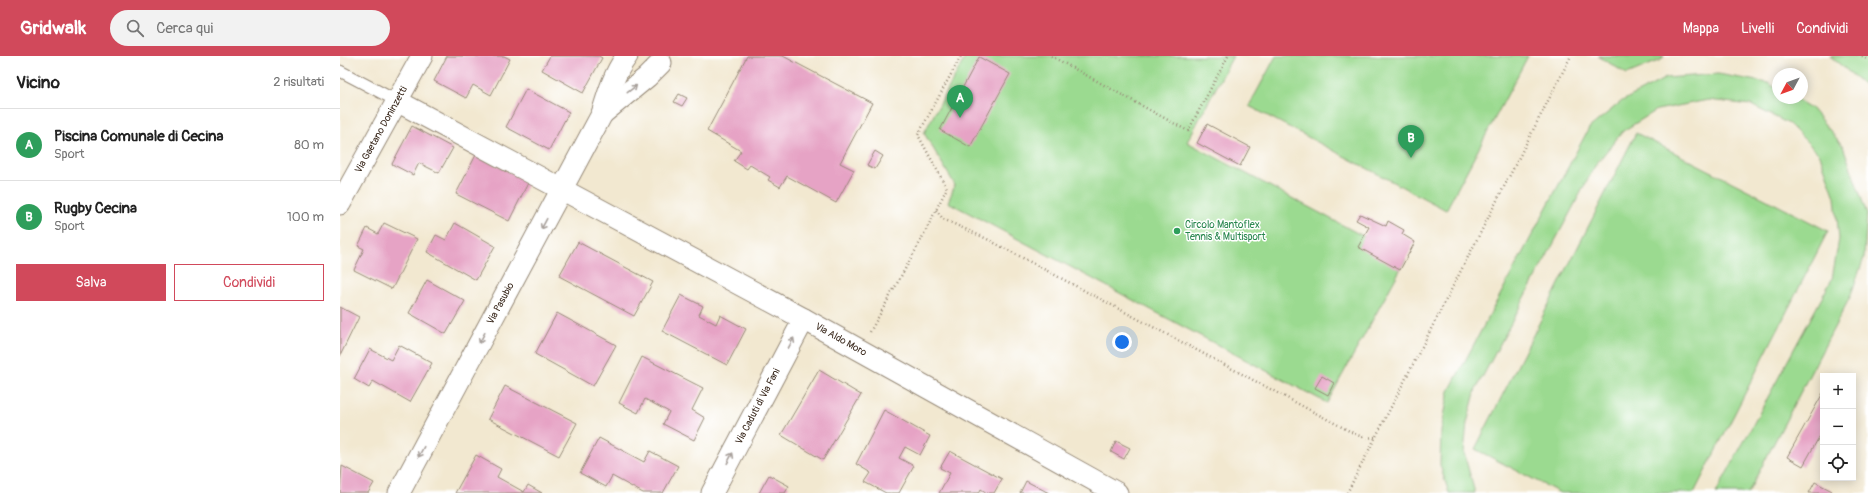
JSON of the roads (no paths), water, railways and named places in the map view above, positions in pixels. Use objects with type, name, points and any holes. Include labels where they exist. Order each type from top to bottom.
[{"type":"street","name":"Via Gaetano Doninzetti","points":[[340,204],[345,182],[397,100],[422,56]]},
{"type":"street","name":"Via Pasubio","points":[[399,493],[563,189],[602,114],[610,87],[622,62],[627,56]]},
{"type":"street","name":"Via Pasubio","points":[[633,56],[642,65],[648,67],[664,60]]},
{"type":"street","name":"Via Pasubio","points":[[602,114],[647,77],[664,60]]},
{"type":"street","name":"Via Aldo Moro","points":[[397,100],[804,319],[1117,493]]},
{"type":"street","name":"Via Caduti di Via Fani","points":[[712,493],[804,319]]},
{"type":"lane","points":[[340,71],[397,100]]},
{"type":"place","name":"Piscina Comunale di Cecina","points":[[960,118]]},
{"type":"place","name":"Rugby Cecina","points":[[1411,158]]},
{"type":"place","name":"Circolo Mantoflex Tennis & Multisport","points":[[1177,231]]}]
